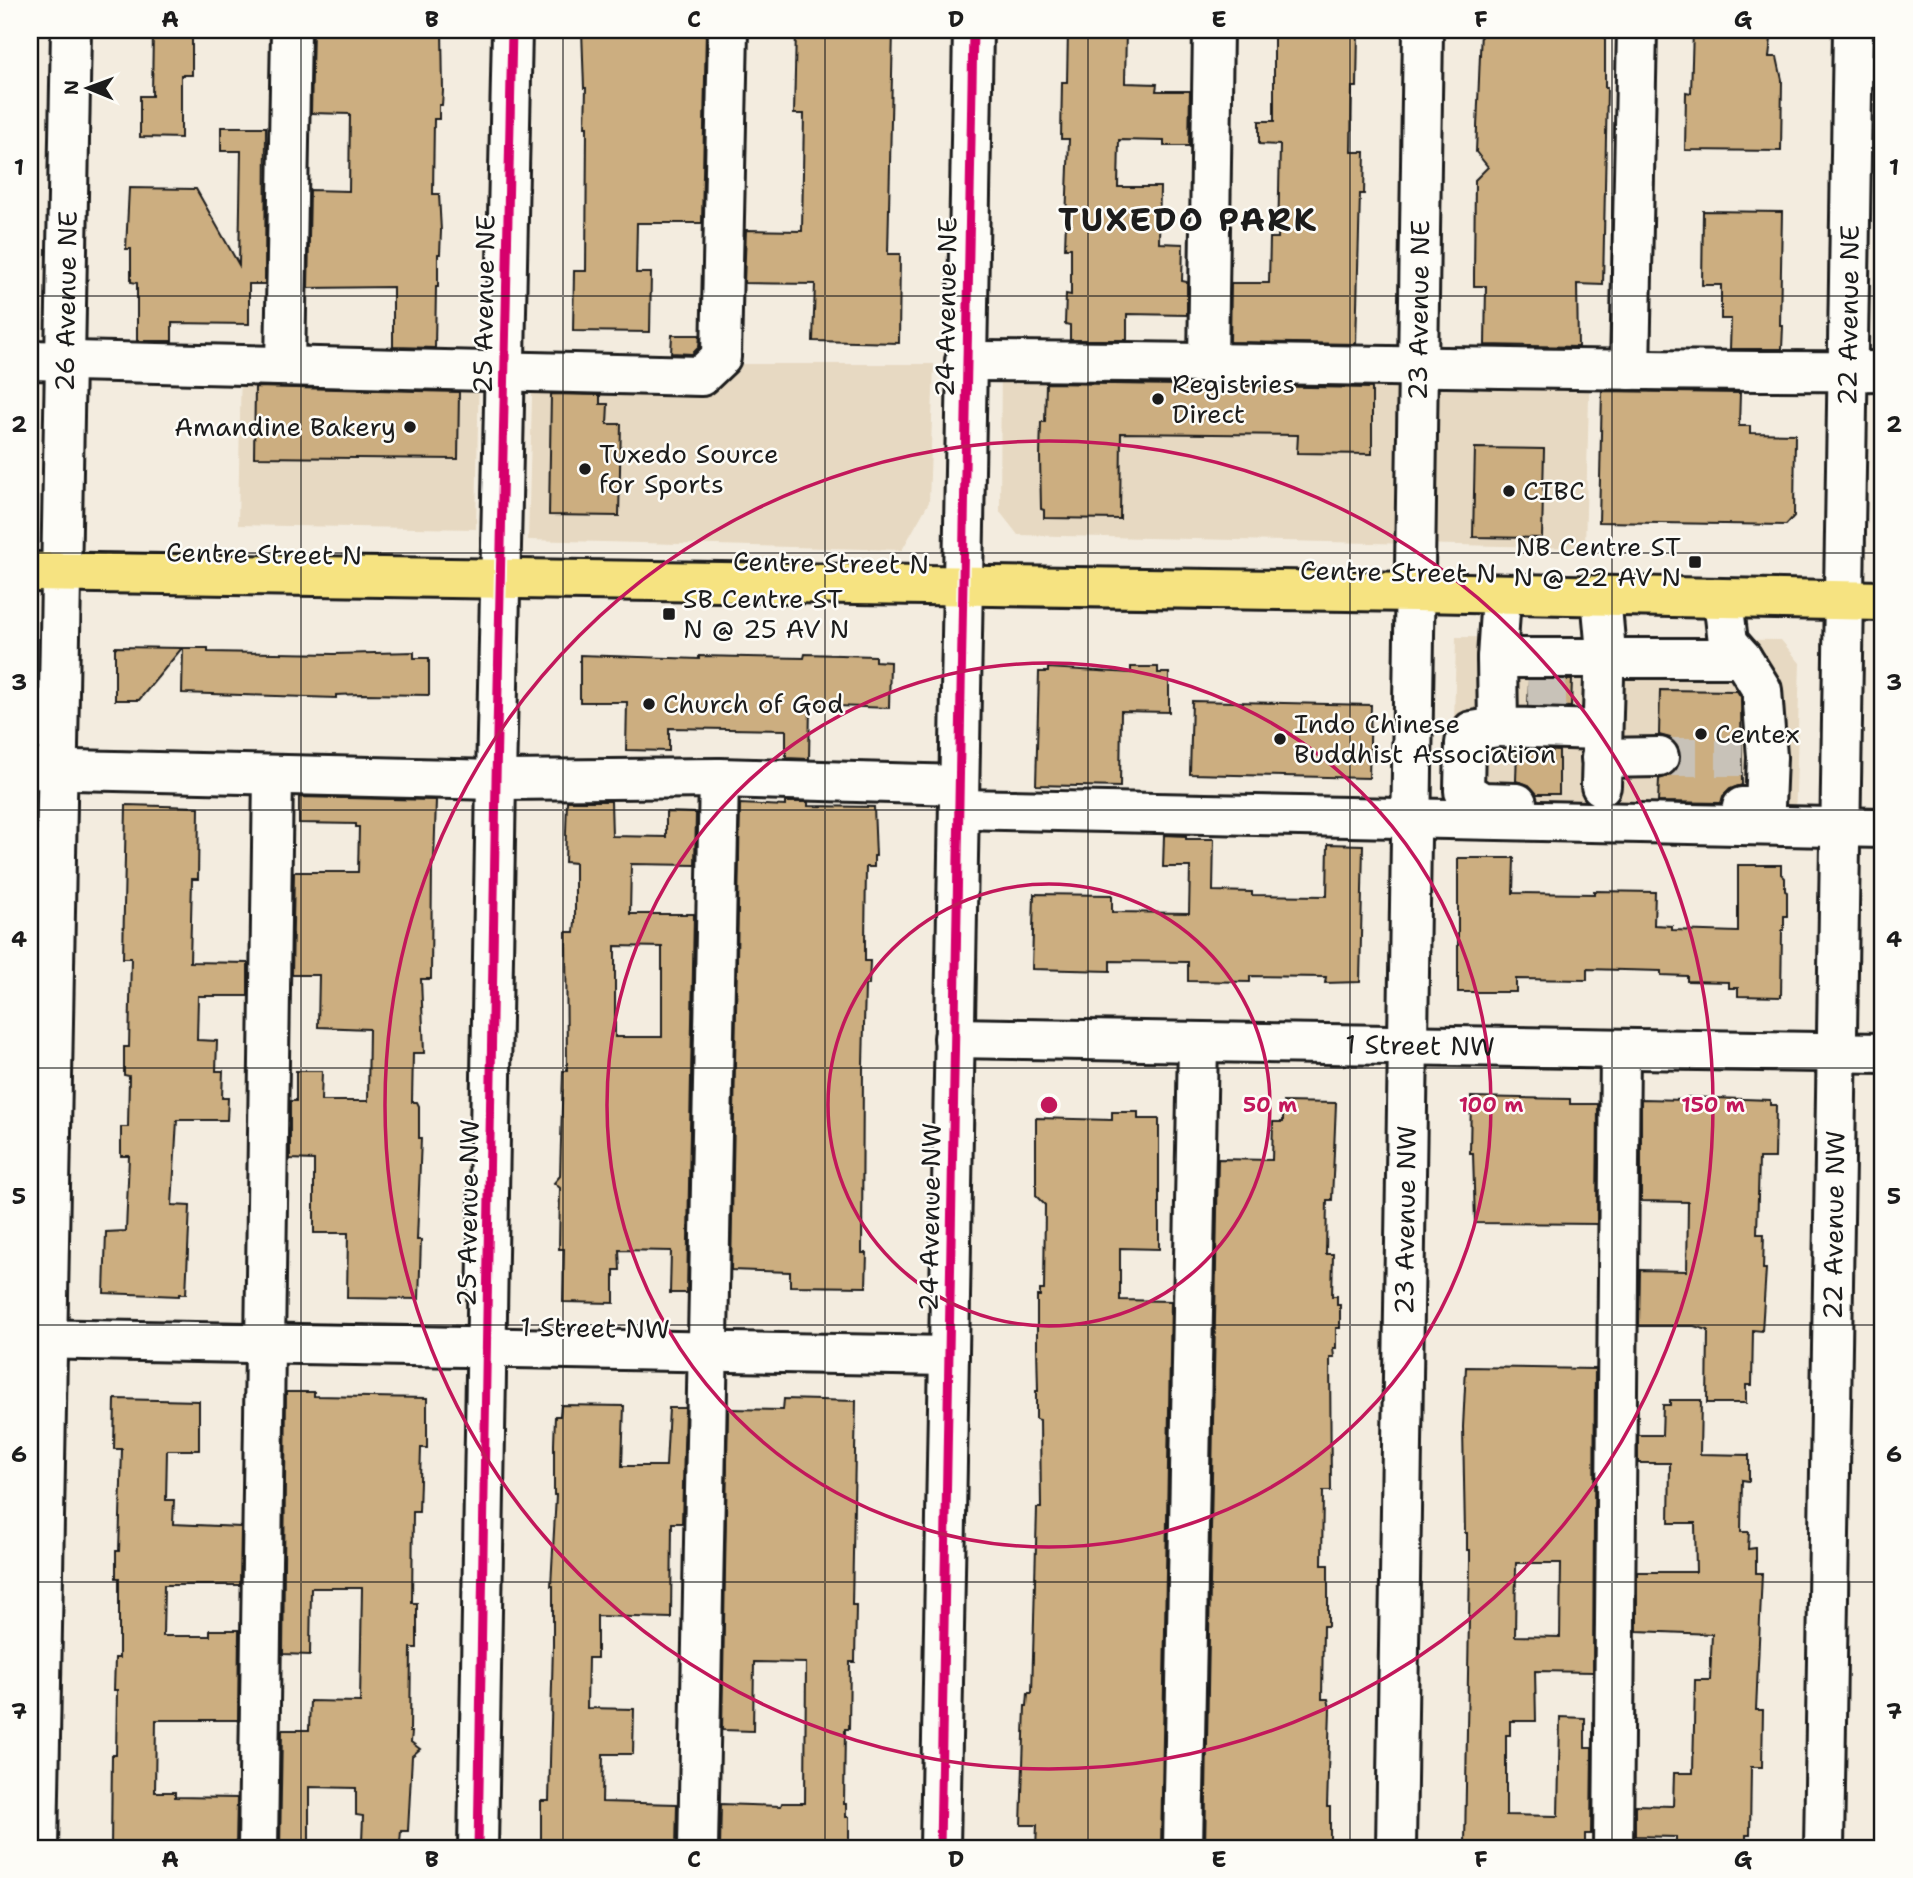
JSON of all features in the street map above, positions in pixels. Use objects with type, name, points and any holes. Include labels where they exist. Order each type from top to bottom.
[{"type":"main road","name":"Centre Street N","points":[[45,572],[1883,601]]},
{"type":"street","name":"26 Avenue NE","points":[[38,1848],[47,360],[71,30]]},
{"type":"street","points":[[285,366],[291,30]]},
{"type":"street","name":"25 Avenue NE","points":[[500,579],[512,30]]},
{"type":"street","points":[[47,360],[701,376],[721,357],[728,30]]},
{"type":"street","name":"24 Avenue NE","points":[[963,586],[973,30]]},
{"type":"street","points":[[1208,361],[1213,30]]},
{"type":"street","name":"23 Avenue NE","points":[[1415,592],[1423,30]]},
{"type":"street","points":[[1630,370],[1637,30]]},
{"type":"street","name":"22 Avenue NE","points":[[1843,601],[1865,380],[1853,30]]},
{"type":"street","points":[[965,362],[1208,361],[1630,370],[1865,380]]},
{"type":"street","name":"25 Avenue NW","points":[[478,1848],[500,579]]},
{"type":"street","name":"24 Avenue NW","points":[[940,1848],[963,586]]},
{"type":"street","name":"23 Avenue NW","points":[[1396,1848],[1415,592]]},
{"type":"street","points":[[1501,595],[1497,658],[1508,707]]},
{"type":"street","points":[[1596,733],[1604,658],[1601,596]]},
{"type":"street","points":[[1723,599],[1728,642],[1742,658],[1762,690],[1754,757],[1765,806],[1742,807]]},
{"type":"street","name":"22 Avenue NW","points":[[1824,1848],[1843,601]]},
{"type":"street","points":[[1497,658],[1742,658]]},
{"type":"street","points":[[1508,707],[1596,733],[1659,757]]},
{"type":"street","points":[[1508,707],[1472,731],[1465,743],[1464,791],[1482,802],[1658,805]]},
{"type":"street","points":[[44,770],[496,780],[719,778],[959,797],[1412,820],[1883,828]]},
{"type":"street","points":[[258,1848],[273,775]]},
{"type":"street","points":[[698,1848],[719,778]]},
{"type":"street","name":"1 Street NW","points":[[954,1038],[1883,1053]]},
{"type":"street","points":[[1183,1848],[1198,1042]]},
{"type":"street","points":[[1613,1848],[1620,1049]]},
{"type":"street","name":"1 Street NW","points":[[39,1339],[949,1356]]},
{"type":"shaded area","points":[[1001,351],[1590,360],[1585,548],[1018,535],[1000,512]]},
{"type":"shaded area","points":[[241,362],[479,366],[476,529],[238,525]]},
{"type":"shaded area","points":[[533,364],[934,364],[929,502],[902,550],[528,540]]},
{"type":"shaded area","points":[[1456,637],[1781,640],[1800,663],[1795,822],[1452,814]]},
{"type":"building","points":[[153,30],[192,30],[192,75],[181,75],[181,138],[140,137],[140,96],[152,96]]},
{"type":"building","points":[[313,30],[442,30],[442,105],[439,105],[439,119],[434,119],[433,194],[439,194],[441,231],[436,287],[435,348],[393,347],[393,287],[308,288],[310,190],[349,191],[350,114],[311,113]]},
{"type":"building","points":[[582,30],[706,30],[702,223],[637,223],[636,273],[651,273],[650,332],[573,331],[574,271],[586,271],[587,127]]},
{"type":"building","points":[[796,30],[893,30],[888,254],[900,254],[899,343],[813,341],[815,284],[744,283],[746,230],[802,231],[804,114],[794,114]]},
{"type":"building","points":[[1068,30],[1126,30],[1125,83],[1157,84],[1156,91],[1190,91],[1189,146],[1164,146],[1164,141],[1119,140],[1118,187],[1160,187],[1159,243],[1183,244],[1182,281],[1187,282],[1187,315],[1127,314],[1127,340],[1070,340],[1070,325],[1065,324],[1066,294],[1071,295],[1071,248],[1065,248],[1069,139],[1061,139],[1062,82],[1067,82]]},
{"type":"building","points":[[1274,30],[1358,30],[1357,87],[1352,87],[1351,152],[1365,152],[1364,194],[1360,194],[1356,344],[1230,342],[1231,283],[1269,283],[1270,238],[1278,238],[1280,145],[1259,144],[1259,121],[1274,121]]},
{"type":"building","points":[[1481,30],[1605,30],[1607,88],[1603,285],[1577,284],[1578,347],[1485,345],[1486,286],[1474,286],[1475,180],[1488,167],[1476,152]]},
{"type":"building","points":[[1693,30],[1772,30],[1769,57],[1777,57],[1782,80],[1781,151],[1685,150],[1686,92],[1691,93]]},
{"type":"building","points":[[221,127],[266,127],[265,284],[249,284],[249,324],[172,323],[172,341],[137,341],[137,283],[131,282],[131,249],[126,249],[129,188],[196,189],[239,265],[241,151],[221,151]]},
{"type":"building","points":[[1703,211],[1782,212],[1782,349],[1730,349],[1731,319],[1721,319],[1721,285],[1702,285]]},
{"type":"building","points":[[672,335],[700,335],[699,347],[692,354],[671,353]]},
{"type":"building","points":[[1046,383],[1372,388],[1372,454],[1297,453],[1298,435],[1121,433],[1120,519],[1044,518],[1044,510],[1041,509],[1040,456],[1041,422],[1045,422]]},
{"type":"building","points":[[255,387],[459,392],[458,459],[254,457]]},
{"type":"building","points":[[1602,391],[1740,393],[1739,426],[1750,426],[1750,433],[1795,434],[1794,516],[1786,525],[1599,522]]},
{"type":"building","name":"Tuxedo Source for Sports","points":[[551,394],[600,395],[600,404],[608,404],[607,424],[621,424],[619,516],[549,515]]},
{"type":"building","name":"CIBC","points":[[1475,448],[1544,449],[1542,538],[1473,537]]},
{"type":"building","points":[[115,647],[182,648],[139,700],[115,700]]},
{"type":"building","points":[[183,648],[208,648],[208,652],[414,652],[414,658],[429,658],[429,695],[361,694],[336,695],[336,698],[182,693]]},
{"type":"building","points":[[805,654],[875,656],[875,661],[890,662],[889,708],[810,705],[809,759],[786,758],[786,730],[669,728],[669,751],[626,750],[627,702],[580,702],[580,655],[699,659],[699,656],[804,658]]},
{"type":"building","points":[[1131,667],[1158,667],[1158,673],[1169,673],[1169,712],[1121,711],[1120,787],[1036,785],[1039,672],[1048,672],[1048,668],[1131,673]]},
{"type":"building","points":[[1529,680],[1572,680],[1571,707],[1528,706]]},
{"type":"building","name":"Centex","points":[[1660,690],[1737,691],[1741,697],[1742,785],[1730,789],[1723,796],[1721,803],[1658,802],[1659,779],[1671,775],[1678,767],[1681,757],[1677,745],[1670,738],[1659,735]]},
{"type":"building","name":"Indo Chinese Buddhist Association","points":[[1192,701],[1371,705],[1369,778],[1190,774]]},
{"type":"building","points":[[1517,749],[1559,751],[1559,794],[1537,794],[1529,785],[1516,781]]},
{"type":"building","points":[[299,797],[436,800],[432,862],[431,979],[421,979],[424,1053],[413,1053],[412,1102],[417,1102],[419,1106],[421,1138],[417,1240],[421,1240],[419,1299],[347,1298],[348,1233],[314,1233],[314,1160],[290,1159],[290,1101],[296,1101],[296,1071],[322,1071],[321,1101],[368,1101],[369,1029],[318,1027],[319,975],[292,975],[294,872],[358,872],[359,827],[356,827],[356,824],[299,823]]},
{"type":"building","points":[[567,801],[611,801],[612,836],[666,837],[666,812],[696,813],[695,865],[631,864],[630,914],[694,914],[687,1293],[670,1293],[671,1251],[619,1250],[620,1270],[614,1270],[614,1303],[563,1302],[564,1249],[559,1249],[560,1188],[554,1183],[560,1176],[563,1071],[567,1071],[566,932],[574,932],[575,922],[575,863],[565,862]],"holes":[[[615,946],[662,947],[662,1037],[615,1037]]]},
{"type":"building","points":[[785,802],[808,802],[808,806],[874,807],[876,856],[874,867],[866,867],[865,961],[870,961],[869,985],[865,985],[862,1253],[867,1253],[866,1287],[790,1286],[790,1272],[731,1270],[740,804],[785,806]]},
{"type":"building","points":[[126,805],[199,807],[198,879],[192,879],[190,962],[248,963],[248,996],[198,996],[197,1040],[217,1041],[216,1071],[223,1071],[222,1098],[228,1098],[227,1120],[177,1120],[172,1205],[190,1206],[186,1294],[179,1296],[104,1293],[106,1232],[126,1231],[129,1156],[121,1156],[121,1127],[128,1127],[129,1076],[124,1075],[124,1047],[129,1047],[131,958],[123,958]]},
{"type":"building","points":[[1164,835],[1186,836],[1186,839],[1214,839],[1213,891],[1252,892],[1252,895],[1327,896],[1328,844],[1363,845],[1360,982],[1325,983],[1326,977],[1250,976],[1250,982],[1188,981],[1188,962],[1110,961],[1110,971],[1032,969],[1034,894],[1112,895],[1112,912],[1189,913],[1190,867],[1163,867]]},
{"type":"building","points":[[1458,858],[1514,858],[1513,893],[1655,892],[1654,925],[1672,926],[1672,930],[1738,932],[1738,865],[1781,865],[1787,892],[1787,916],[1784,916],[1782,930],[1781,997],[1738,996],[1738,988],[1729,988],[1729,982],[1687,981],[1687,976],[1661,975],[1661,971],[1587,969],[1587,980],[1516,979],[1516,992],[1458,992]]},
{"type":"building","points":[[1471,1097],[1570,1099],[1570,1104],[1598,1104],[1597,1224],[1475,1223],[1473,1153],[1470,1153]]},
{"type":"building","points":[[1687,1097],[1770,1100],[1770,1105],[1776,1105],[1775,1158],[1759,1158],[1757,1234],[1764,1234],[1763,1269],[1766,1269],[1762,1331],[1753,1330],[1752,1385],[1746,1385],[1746,1403],[1707,1403],[1708,1330],[1694,1326],[1639,1326],[1640,1270],[1687,1271],[1688,1202],[1641,1201],[1641,1099],[1687,1100]]},
{"type":"building","points":[[1283,1102],[1336,1103],[1332,1200],[1327,1200],[1326,1254],[1333,1254],[1332,1296],[1337,1296],[1337,1305],[1340,1305],[1340,1328],[1336,1328],[1334,1357],[1330,1357],[1331,1491],[1323,1491],[1322,1565],[1328,1565],[1328,1626],[1323,1626],[1322,1699],[1328,1699],[1330,1708],[1327,1807],[1330,1807],[1330,1848],[1205,1848],[1218,1159],[1272,1160],[1273,1122],[1283,1122]]},
{"type":"building","points":[[1112,1112],[1138,1112],[1138,1119],[1159,1119],[1159,1249],[1120,1248],[1120,1300],[1171,1301],[1161,1848],[1036,1848],[1037,1825],[1021,1825],[1025,1706],[1028,1693],[1032,1693],[1037,1508],[1041,1508],[1040,1420],[1036,1419],[1037,1296],[1040,1296],[1040,1290],[1044,1290],[1045,1205],[1036,1196],[1036,1118],[1112,1120]]},
{"type":"building","points":[[1466,1367],[1595,1369],[1593,1672],[1535,1671],[1536,1721],[1510,1721],[1510,1735],[1506,1735],[1506,1815],[1558,1816],[1560,1717],[1585,1718],[1585,1748],[1592,1748],[1591,1834],[1585,1834],[1585,1848],[1483,1847],[1483,1844],[1465,1843],[1470,1550],[1467,1550],[1465,1533],[1463,1427]],"holes":[[[1516,1563],[1561,1563],[1560,1637],[1515,1636]]]},
{"type":"building","points":[[286,1392],[314,1392],[314,1396],[427,1398],[427,1448],[421,1448],[419,1512],[413,1512],[412,1603],[417,1603],[417,1648],[411,1648],[410,1732],[411,1742],[420,1749],[412,1756],[408,1831],[401,1831],[400,1843],[362,1842],[363,1816],[356,1815],[356,1788],[309,1787],[309,1848],[280,1848],[282,1730],[309,1730],[310,1701],[360,1702],[362,1588],[311,1588],[310,1655],[283,1654]]},
{"type":"building","points":[[115,1399],[199,1401],[199,1450],[167,1450],[166,1500],[174,1500],[173,1524],[241,1527],[240,1585],[164,1585],[163,1636],[210,1636],[210,1630],[239,1630],[238,1720],[156,1720],[155,1792],[175,1792],[175,1797],[237,1798],[236,1848],[111,1848],[112,1755],[116,1755],[115,1658],[119,1658],[119,1578],[116,1578],[116,1551],[119,1551],[122,1449],[114,1449]]},
{"type":"building","points":[[784,1399],[856,1401],[852,1605],[856,1605],[855,1662],[850,1662],[849,1729],[845,1729],[844,1804],[846,1817],[849,1817],[849,1848],[720,1848],[721,1804],[781,1806],[782,1803],[805,1803],[806,1663],[754,1662],[753,1731],[722,1730],[728,1409],[783,1410]]},
{"type":"building","points":[[1670,1400],[1701,1400],[1700,1454],[1749,1455],[1749,1481],[1742,1480],[1741,1532],[1749,1532],[1748,1549],[1756,1548],[1756,1573],[1762,1573],[1756,1710],[1763,1710],[1762,1767],[1751,1767],[1750,1835],[1746,1835],[1746,1848],[1676,1848],[1676,1837],[1635,1836],[1635,1805],[1673,1806],[1674,1773],[1693,1773],[1695,1680],[1710,1680],[1712,1634],[1637,1631],[1637,1572],[1696,1572],[1695,1523],[1669,1523],[1670,1463],[1638,1463],[1638,1435],[1662,1435],[1663,1405],[1670,1405]]},
{"type":"building","points":[[561,1405],[624,1406],[622,1466],[666,1466],[669,1408],[685,1408],[682,1523],[672,1523],[671,1618],[597,1616],[597,1658],[588,1658],[587,1708],[634,1709],[633,1754],[603,1754],[602,1802],[677,1804],[676,1848],[541,1848],[541,1801],[549,1801],[553,1645],[551,1586],[556,1495],[554,1444],[555,1416],[560,1416]]},
{"type":"tunnel","points":[[1528,697],[1572,696]]},
{"type":"tunnel","points":[[1659,757],[1742,757]]},
{"type":"cycle path","points":[[478,1848],[512,30]]},
{"type":"cycle path","points":[[940,1848],[973,30]]},
{"type":"place","name":"Registries Direct","points":[[1158,399]]},
{"type":"place","name":"Amandine Bakery","points":[[410,427]]},
{"type":"place","name":"Tuxedo Source for Sports","points":[[585,469]]},
{"type":"place","name":"CIBC","points":[[1509,491]]},
{"type":"place","name":"NB Centre ST N @ 22 AV N","points":[[1695,562]]},
{"type":"place","name":"SB Centre ST N @ 25 AV N","points":[[669,614]]},
{"type":"place","name":"Church of God","points":[[649,704]]},
{"type":"place","name":"Centex","points":[[1701,734]]},
{"type":"place","name":"Indo Chinese Buddhist Association","points":[[1280,739]]},
{"type":"district","name":"TUXEDO PARK","points":[[1188,219]]}]
